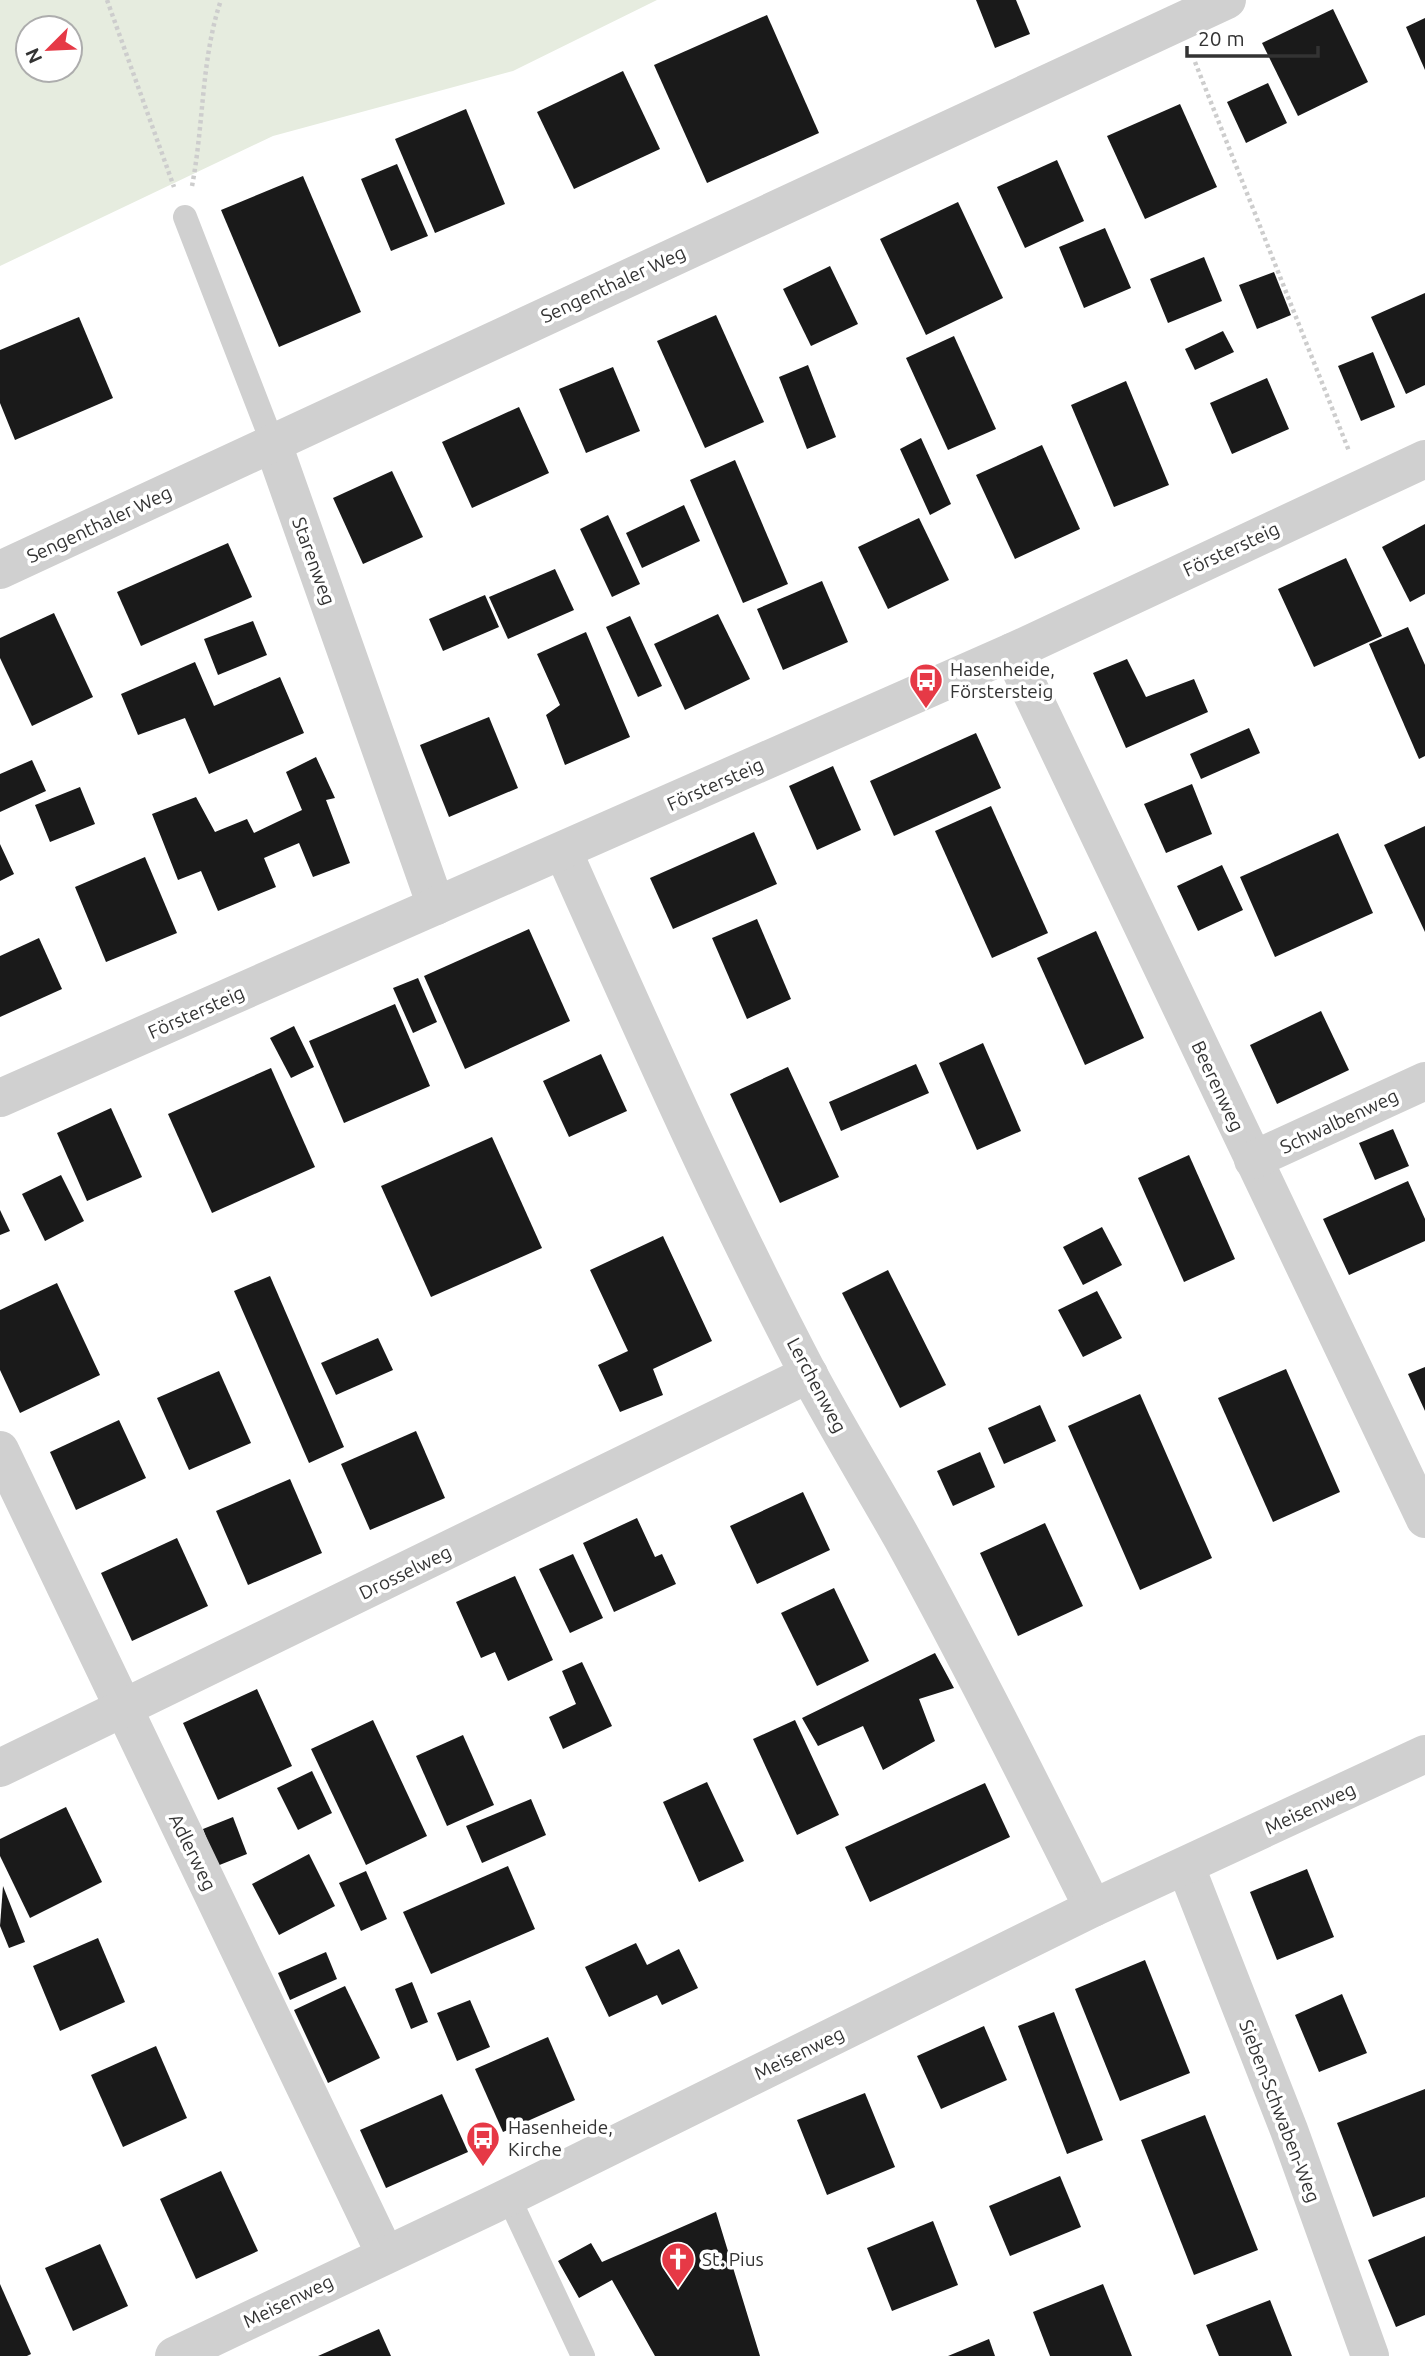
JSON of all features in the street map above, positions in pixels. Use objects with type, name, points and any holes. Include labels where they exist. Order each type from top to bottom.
[{"type":"street","name":"Sengenthaler Weg","points":[[0,570],[1227,0]]},
{"type":"street","name":"Starenweg","points":[[273,444],[436,906]]},
{"type":"street","name":"Förstersteig","points":[[0,1098],[1012,652],[1425,459]]},
{"type":"street","name":"Beerenweg","points":[[1012,652],[1425,1518]]},
{"type":"street","name":"Lerchenweg","points":[[563,851],[641,1027],[809,1374],[903,1540],[1094,1908]]},
{"type":"street","name":"Schwalbenweg","points":[[1253,1160],[1425,1082]]},
{"type":"street","name":"Drosselweg","points":[[0,1768],[809,1374]]},
{"type":"street","name":"Adlerweg","points":[[0,1450],[385,2254]]},
{"type":"street","name":"Meisenweg","points":[[174,2356],[508,2196],[1094,1908],[1425,1754]]},
{"type":"street","name":"Sieben-Schwaben-Weg","points":[[1186,1867],[1289,2130],[1370,2356]]},
{"type":"lane","name":"Starenweg","points":[[185,217],[273,444]]},
{"type":"lane","points":[[508,2196],[583,2356]]},
{"type":"path","points":[[107,0],[185,217]]},
{"type":"path","points":[[185,217],[201,140],[211,29],[221,0]]},
{"type":"path","points":[[1180,23],[1363,488]]},
{"type":"shaded area","points":[[0,0],[657,0],[513,71],[273,136],[0,266]]},
{"type":"building","points":[[976,0],[1016,0],[1030,34],[995,48]]},
{"type":"building","points":[[1333,9],[1368,82],[1298,116],[1262,43]]},
{"type":"building","points":[[767,15],[819,133],[707,183],[654,65]]},
{"type":"building","points":[[1425,18],[1425,70],[1406,27]]},
{"type":"building","points":[[623,71],[660,149],[574,189],[537,112]]},
{"type":"building","points":[[1268,83],[1287,123],[1246,143],[1227,102]]},
{"type":"building","points":[[1180,104],[1217,187],[1145,219],[1107,136]]},
{"type":"building","points":[[466,109],[505,204],[435,233],[395,139]]},
{"type":"building","points":[[1057,160],[1084,221],[1025,248],[997,187]]},
{"type":"building","points":[[397,164],[428,236],[391,251],[361,179]]},
{"type":"building","points":[[303,176],[361,312],[279,347],[221,210]]},
{"type":"building","points":[[958,202],[1003,298],[926,335],[880,239]]},
{"type":"building","points":[[1105,228],[1131,288],[1084,308],[1059,247]]},
{"type":"building","points":[[1204,257],[1222,301],[1168,323],[1150,279]]},
{"type":"building","points":[[830,266],[858,324],[811,346],[783,289]]},
{"type":"building","points":[[1274,272],[1291,315],[1257,329],[1239,285]]},
{"type":"building","points":[[1425,293],[1425,385],[1406,394],[1371,317]]},
{"type":"building","points":[[716,315],[764,422],[705,448],[657,341]]},
{"type":"building","points":[[79,317],[113,398],[15,440],[0,403],[0,350]]},
{"type":"building","points":[[1223,331],[1234,352],[1195,370],[1185,349]]},
{"type":"building","points":[[954,336],[996,429],[948,450],[906,358]]},
{"type":"building","points":[[1373,352],[1395,407],[1361,421],[1338,366]]},
{"type":"building","points":[[808,365],[836,437],[807,449],[779,377]]},
{"type":"building","points":[[613,367],[640,431],[586,453],[559,389]]},
{"type":"building","points":[[1267,378],[1289,429],[1232,454],[1210,403]]},
{"type":"building","points":[[1126,381],[1169,485],[1114,507],[1071,405]]},
{"type":"building","points":[[519,407],[549,473],[472,508],[442,442]]},
{"type":"building","points":[[921,438],[951,504],[930,515],[900,449]]},
{"type":"building","points":[[1042,445],[1080,529],[1015,559],[976,475]]},
{"type":"building","points":[[735,460],[788,584],[743,603],[690,480]]},
{"type":"building","points":[[392,471],[423,537],[363,564],[333,498]]},
{"type":"building","points":[[684,505],[700,541],[642,568],[626,533]]},
{"type":"building","points":[[608,515],[640,584],[612,597],[580,529]]},
{"type":"building","points":[[919,518],[949,580],[888,609],[858,547]]},
{"type":"building","points":[[1425,524],[1425,594],[1410,602],[1382,547]]},
{"type":"building","points":[[228,543],[252,597],[141,646],[117,592]]},
{"type":"building","points":[[1346,558],[1382,636],[1314,667],[1278,589]]},
{"type":"building","points":[[555,569],[574,610],[508,639],[489,597]]},
{"type":"building","points":[[822,581],[848,642],[783,670],[757,609]]},
{"type":"building","points":[[485,595],[499,627],[443,651],[429,619]]},
{"type":"building","points":[[54,613],[93,697],[32,726],[0,658],[0,638]]},
{"type":"building","points":[[718,614],[750,679],[685,710],[654,644]]},
{"type":"building","points":[[630,616],[662,686],[638,697],[606,627]]},
{"type":"building","points":[[253,621],[267,655],[218,675],[204,639]]},
{"type":"building","points":[[1408,627],[1425,665],[1425,756],[1419,759],[1369,644]]},
{"type":"building","points":[[586,632],[630,737],[565,765],[546,715],[560,705],[537,654]]},
{"type":"building","points":[[1127,659],[1146,697],[1194,679],[1208,712],[1126,748],[1093,673]]},
{"type":"building","points":[[195,662],[214,706],[280,677],[304,733],[209,774],[185,718],[138,735],[121,694]]},
{"type":"building","points":[[489,717],[518,788],[449,817],[420,745]]},
{"type":"building","points":[[1249,728],[1260,753],[1201,779],[1190,754]]},
{"type":"building","points":[[976,733],[1001,788],[894,836],[870,781]]},
{"type":"building","points":[[316,757],[335,798],[326,800],[350,863],[313,877],[299,843],[264,858],[276,887],[218,911],[201,871],[178,880],[152,814],[196,797],[215,832],[247,819],[254,833],[302,810],[286,772]]},
{"type":"building","points":[[32,760],[46,791],[0,812],[0,774]]},
{"type":"building","points":[[833,766],[861,830],[817,850],[789,786]]},
{"type":"building","points":[[1192,784],[1212,834],[1166,853],[1144,804]]},
{"type":"building","points":[[80,787],[95,824],[50,842],[35,805]]},
{"type":"building","points":[[991,806],[1048,933],[992,958],[935,831]]},
{"type":"building","points":[[1425,826],[1425,932],[1384,845]]},
{"type":"building","points":[[754,832],[777,884],[673,929],[650,878]]},
{"type":"building","points":[[1338,833],[1373,913],[1275,957],[1240,877]]},
{"type":"building","points":[[0,844],[14,874],[0,881]]},
{"type":"building","points":[[145,857],[177,933],[106,962],[75,887]]},
{"type":"building","points":[[1222,865],[1243,910],[1198,931],[1177,886]]},
{"type":"building","points":[[757,919],[791,999],[747,1019],[712,938]]},
{"type":"building","points":[[529,929],[570,1021],[465,1069],[424,976]]},
{"type":"building","points":[[1096,931],[1144,1038],[1085,1065],[1037,958]]},
{"type":"building","points":[[39,938],[62,989],[0,1017],[0,956]]},
{"type":"building","points":[[418,978],[437,1022],[413,1033],[393,988]]},
{"type":"building","points":[[395,1004],[430,1086],[344,1123],[309,1041]]},
{"type":"building","points":[[1321,1011],[1349,1070],[1277,1104],[1250,1045]]},
{"type":"building","points":[[294,1026],[314,1067],[291,1078],[270,1038]]},
{"type":"building","points":[[983,1043],[1021,1131],[977,1150],[939,1063]]},
{"type":"building","points":[[601,1054],[627,1111],[569,1137],[543,1081]]},
{"type":"building","points":[[916,1064],[929,1093],[841,1131],[829,1102]]},
{"type":"building","points":[[788,1067],[839,1177],[780,1203],[730,1094]]},
{"type":"building","points":[[271,1068],[315,1167],[212,1213],[168,1114]]},
{"type":"building","points":[[111,1108],[142,1177],[87,1201],[57,1133]]},
{"type":"building","points":[[1393,1129],[1409,1166],[1375,1180],[1359,1143]]},
{"type":"building","points":[[492,1137],[542,1248],[431,1297],[381,1186]]},
{"type":"building","points":[[1189,1155],[1235,1259],[1184,1282],[1138,1178]]},
{"type":"building","points":[[61,1175],[84,1221],[45,1241],[22,1194]]},
{"type":"building","points":[[1408,1181],[1425,1219],[1425,1241],[1349,1275],[1323,1219]]},
{"type":"building","points":[[0,1210],[10,1231],[0,1235]]},
{"type":"building","points":[[1102,1227],[1122,1265],[1083,1285],[1063,1247]]},
{"type":"building","points":[[663,1236],[712,1341],[653,1369],[663,1395],[620,1412],[598,1365],[628,1351],[590,1270]]},
{"type":"building","points":[[888,1270],[946,1385],[900,1408],[842,1293]]},
{"type":"building","points":[[270,1276],[344,1447],[309,1463],[234,1291]]},
{"type":"building","points":[[57,1283],[100,1375],[20,1413],[0,1370],[0,1310]]},
{"type":"building","points":[[1097,1291],[1122,1338],[1083,1357],[1058,1310]]},
{"type":"building","points":[[378,1338],[393,1370],[336,1395],[321,1363]]},
{"type":"building","points":[[1425,1367],[1425,1411],[1408,1374]]},
{"type":"building","points":[[1286,1369],[1340,1492],[1273,1522],[1218,1398]]},
{"type":"building","points":[[219,1371],[251,1443],[189,1470],[157,1398]]},
{"type":"building","points":[[1140,1394],[1212,1558],[1140,1590],[1068,1426]]},
{"type":"building","points":[[1040,1405],[1056,1441],[1004,1464],[988,1428]]},
{"type":"building","points":[[119,1420],[146,1478],[76,1510],[50,1452]]},
{"type":"building","points":[[416,1431],[445,1498],[370,1530],[341,1464]]},
{"type":"building","points":[[980,1452],[995,1487],[953,1506],[937,1471]]},
{"type":"building","points":[[290,1479],[322,1553],[248,1585],[216,1511]]},
{"type":"building","points":[[803,1492],[830,1550],[757,1584],[730,1526]]},
{"type":"building","points":[[637,1518],[655,1557],[662,1554],[676,1584],[614,1612],[583,1543]]},
{"type":"building","points":[[1045,1523],[1083,1606],[1018,1636],[980,1553]]},
{"type":"building","points":[[177,1538],[208,1606],[132,1641],[101,1573]]},
{"type":"building","points":[[573,1554],[603,1618],[570,1633],[539,1569]]},
{"type":"building","points":[[515,1576],[553,1660],[508,1681],[495,1652],[481,1658],[456,1602]]},
{"type":"building","points":[[834,1588],[869,1661],[817,1686],[781,1613]]},
{"type":"building","points":[[935,1653],[954,1688],[919,1699],[935,1741],[883,1770],[863,1726],[818,1746],[802,1718]]},
{"type":"building","points":[[582,1662],[612,1726],[563,1749],[549,1717],[576,1704],[562,1671]]},
{"type":"building","points":[[257,1689],[292,1766],[218,1800],[183,1723]]},
{"type":"building","points":[[373,1720],[427,1836],[366,1865],[311,1749]]},
{"type":"building","points":[[795,1720],[839,1815],[797,1835],[753,1739]]},
{"type":"building","points":[[463,1735],[494,1805],[447,1826],[416,1756]]},
{"type":"building","points":[[312,1771],[332,1813],[298,1830],[277,1788]]},
{"type":"building","points":[[707,1782],[744,1861],[699,1882],[663,1802]]},
{"type":"building","points":[[985,1783],[1010,1837],[870,1902],[845,1847]]},
{"type":"building","points":[[531,1799],[546,1835],[482,1863],[466,1826]]},
{"type":"building","points":[[66,1807],[102,1882],[30,1918],[0,1856],[0,1839]]},
{"type":"building","points":[[233,1817],[247,1854],[217,1866],[203,1829]]},
{"type":"building","points":[[309,1854],[335,1906],[279,1935],[252,1884]]},
{"type":"building","points":[[508,1866],[535,1929],[431,1974],[403,1912]]},
{"type":"building","points":[[1307,1869],[1334,1937],[1277,1960],[1250,1892]]},
{"type":"building","points":[[366,1871],[387,1919],[361,1931],[339,1883]]},
{"type":"building","points":[[3,1886],[25,1942],[9,1948],[0,1926]]},
{"type":"building","points":[[98,1938],[125,2002],[60,2031],[33,1966]]},
{"type":"building","points":[[636,1943],[647,1965],[679,1949],[698,1988],[662,2005],[657,1995],[609,2017],[585,1967]]},
{"type":"building","points":[[326,1952],[337,1979],[290,2000],[278,1973]]},
{"type":"building","points":[[1145,1960],[1190,2073],[1120,2101],[1075,1989]]},
{"type":"building","points":[[412,1982],[428,2022],[411,2029],[395,1989]]},
{"type":"building","points":[[345,1986],[380,2058],[328,2083],[294,2010]]},
{"type":"building","points":[[1342,1994],[1367,2053],[1319,2072],[1295,2015]]},
{"type":"building","points":[[470,2000],[490,2047],[457,2061],[437,2013]]},
{"type":"building","points":[[1054,2012],[1103,2140],[1067,2154],[1018,2026]]},
{"type":"building","points":[[984,2026],[1007,2080],[941,2109],[917,2056]]},
{"type":"building","points":[[548,2037],[575,2100],[503,2132],[475,2069]]},
{"type":"building","points":[[156,2046],[187,2118],[123,2147],[91,2075]]},
{"type":"building","points":[[1425,2089],[1425,2197],[1373,2217],[1337,2123]]},
{"type":"building","points":[[865,2093],[895,2167],[827,2195],[797,2120]]},
{"type":"building","points":[[442,2094],[468,2152],[386,2188],[360,2130]]},
{"type":"building","points":[[1205,2115],[1258,2250],[1194,2275],[1141,2140]]},
{"type":"building","points":[[221,2171],[258,2251],[196,2279],[160,2199]]},
{"type":"building","points":[[1060,2176],[1081,2227],[1010,2256],[989,2206]]},
{"type":"building","name":"St. Pius","points":[[716,2212],[760,2356],[655,2356],[612,2280],[579,2298],[558,2261],[591,2243],[602,2262]]},
{"type":"building","points":[[933,2221],[958,2285],[892,2311],[867,2248]]},
{"type":"building","points":[[1425,2236],[1425,2315],[1396,2327],[1368,2260]]},
{"type":"building","points":[[100,2244],[128,2306],[73,2331],[45,2268]]},
{"type":"building","points":[[0,2284],[31,2354],[27,2356],[0,2356]]},
{"type":"building","points":[[1103,2284],[1132,2356],[1050,2356],[1033,2312]]},
{"type":"building","points":[[1270,2300],[1292,2356],[1219,2356],[1206,2325]]},
{"type":"building","points":[[379,2329],[391,2356],[318,2356]]},
{"type":"building","points":[[989,2339],[995,2356],[948,2356]]},
{"type":"place","name":"Hasenheide, Förstersteig","points":[[926,710]]},
{"type":"place","name":"Hasenheide, Kirche","points":[[483,2168]]},
{"type":"place","name":"St. Pius","points":[[678,2289]]}]
